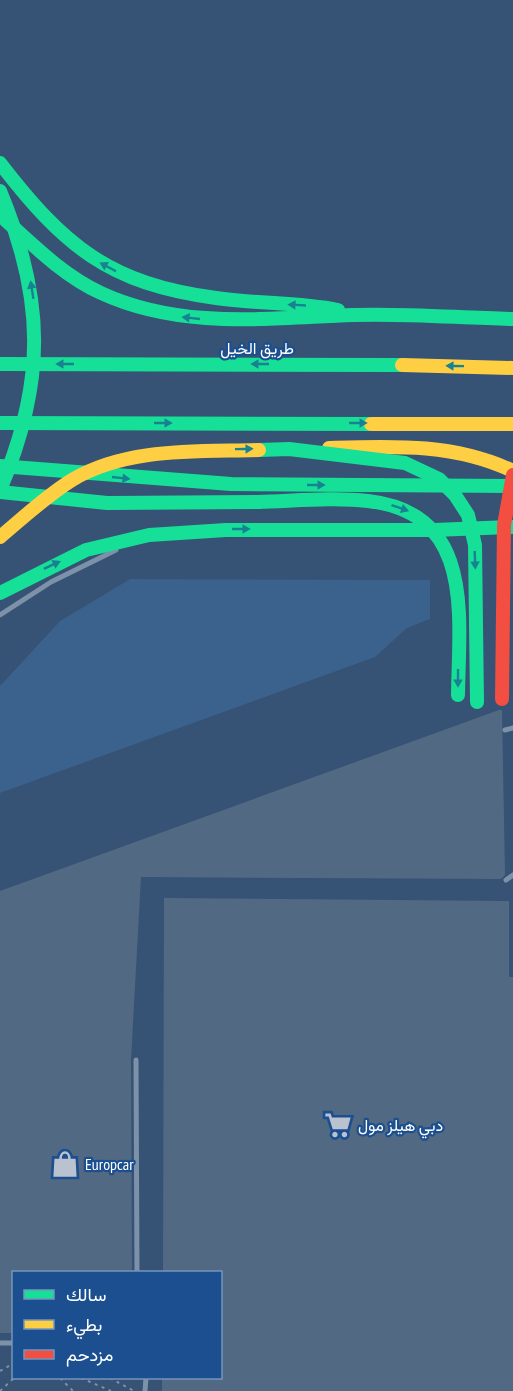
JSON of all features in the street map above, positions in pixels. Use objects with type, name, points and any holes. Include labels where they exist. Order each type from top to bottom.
[{"type":"highway","points":[[0,163],[55,230],[92,258],[137,281],[194,297],[323,307],[354,315]]},
{"type":"highway","points":[[0,191],[14,222],[27,264],[34,305],[36,342],[33,381],[26,418],[0,491],[107,503],[370,501],[403,509],[429,524],[446,548],[455,594],[458,695]]},
{"type":"highway","points":[[0,215],[47,259],[72,277],[129,305],[194,319],[272,320],[354,315],[513,319]]},
{"type":"highway","name":"طريق الخيل","points":[[0,364],[371,364],[513,368]]},
{"type":"highway","points":[[0,423],[513,424]]},
{"type":"highway","points":[[0,537],[63,486],[87,473],[126,460],[172,451],[405,446],[446,449],[487,459],[513,473],[504,525],[504,699]]},
{"type":"highway","points":[[288,449],[405,463],[429,472],[455,495],[468,515],[475,544],[477,702]]},
{"type":"highway","points":[[0,466],[64,470],[145,480],[227,485],[480,484],[513,486]]},
{"type":"highway","points":[[0,593],[83,552],[143,538],[241,529],[452,531],[513,527]]},
{"type":"lane","points":[[0,615],[51,582],[143,538]]},
{"type":"lane","points":[[504,699],[497,659],[501,649],[513,633]]},
{"type":"lane","points":[[505,730],[513,728]]},
{"type":"lane","points":[[506,880],[513,876]]},
{"type":"lane","points":[[136,1060],[137,1271]]},
{"type":"path","points":[[0,1391],[12,1379]]},
{"type":"path","points":[[62,1379],[73,1391]]},
{"type":"path","points":[[85,1379],[111,1391]]},
{"type":"path","points":[[113,1379],[134,1391]]},
{"type":"water","points":[[130,579],[430,580],[430,619],[407,628],[375,657],[0,793],[0,686],[60,621]]},
{"type":"building","points":[[502,710],[505,875],[501,879],[141,877],[131,1060],[132,1271],[12,1271],[12,1333],[0,1333],[0,891]]},
{"type":"building","name":"دبي هيلز مول","points":[[164,898],[509,901],[509,977],[513,977],[513,1391],[162,1391],[162,1379],[222,1379],[222,1271],[163,1271]]},
{"type":"traffic: fast","points":[[0,163],[23,192],[68,238],[92,256],[118,271],[146,283],[179,292],[231,300],[338,310]]},
{"type":"traffic: fast","points":[[0,191],[15,230],[25,268],[32,305],[34,341],[32,376],[26,413],[0,490]]},
{"type":"traffic: fast","points":[[0,215],[48,258],[87,286],[131,305],[162,312],[225,319],[373,315],[513,319]]},
{"type":"traffic: fast","points":[[0,364],[402,365]]},
{"type":"traffic: fast","points":[[0,423],[371,424]]},
{"type":"traffic: fast","points":[[259,450],[289,449],[405,463],[439,479],[455,495],[468,515],[475,545],[477,702]]},
{"type":"traffic: fast","points":[[0,466],[231,484],[513,486]]},
{"type":"traffic: fast","points":[[0,492],[107,503],[258,502]]},
{"type":"traffic: fast","points":[[258,502],[327,499],[368,501],[403,510],[427,525],[444,547],[454,572],[458,602],[458,695]]},
{"type":"traffic: fast","points":[[0,593],[86,550],[149,535],[226,530],[434,530],[513,527]]},
{"type":"traffic: slow","points":[[402,365],[513,368]]},
{"type":"traffic: slow","points":[[371,424],[513,424]]},
{"type":"traffic: slow","points":[[329,448],[423,448],[468,455],[513,471]]},
{"type":"traffic: slow","points":[[0,537],[62,486],[93,469],[163,453],[259,450]]},
{"type":"traffic: jam","points":[[502,699],[504,525],[513,475]]},
{"type":"place","name":"دبي هيلز مول","points":[[338,1125]]},
{"type":"place","name":"Europcar","points":[[65,1164]]}]
